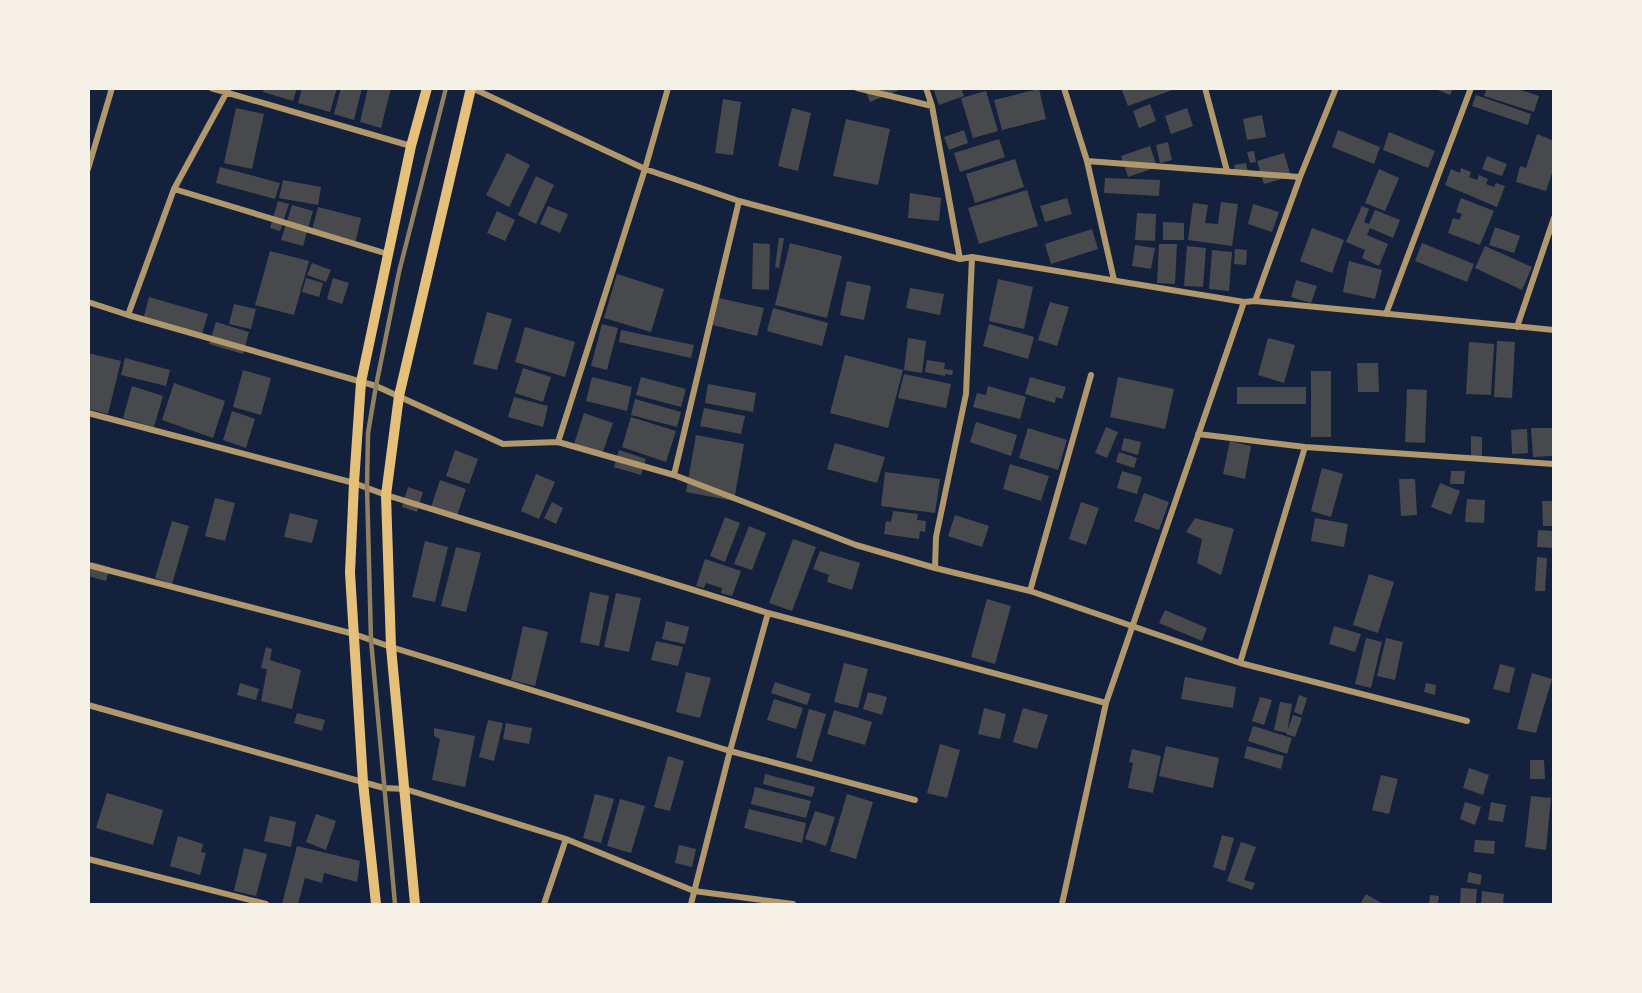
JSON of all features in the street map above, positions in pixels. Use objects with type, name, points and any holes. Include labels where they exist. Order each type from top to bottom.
[{"type":"main road","points":[[376,904],[363,782],[350,573],[354,483],[361,382],[411,146],[427,88]]},
{"type":"main road","points":[[415,904],[391,647],[386,495],[399,396],[472,88]]},
{"type":"street","points":[[88,169],[112,88]]},
{"type":"street","points":[[211,88],[229,91],[411,146]]},
{"type":"street","points":[[472,88],[645,169],[739,201],[960,259],[972,257],[1244,302],[1255,301],[1554,330]]},
{"type":"street","points":[[558,442],[645,169],[668,88]]},
{"type":"street","points":[[858,88],[932,106]]},
{"type":"street","points":[[926,88],[932,106],[960,259]]},
{"type":"street","points":[[1064,88],[1087,161],[1114,280]]},
{"type":"street","points":[[1205,88],[1227,171]]},
{"type":"street","points":[[1255,301],[1300,177],[1336,88]]},
{"type":"street","points":[[1386,314],[1471,88]]},
{"type":"street","points":[[128,315],[174,189],[229,91]]},
{"type":"street","points":[[1087,161],[1300,177]]},
{"type":"street","points":[[174,189],[388,254]]},
{"type":"street","points":[[674,475],[739,201]]},
{"type":"street","points":[[1517,327],[1554,218]]},
{"type":"street","points":[[935,568],[936,537],[966,394],[972,257]]},
{"type":"street","points":[[88,302],[361,382],[399,396],[502,444],[558,442],[674,475],[856,545],[935,568],[1030,591],[1240,663],[1467,722]]},
{"type":"street","points":[[1062,904],[1106,703],[1244,302]]},
{"type":"street","points":[[1030,591],[1091,375]]},
{"type":"street","points":[[88,413],[354,483],[386,495],[768,613],[1106,703]]},
{"type":"street","points":[[1198,434],[1305,447],[1554,464]]},
{"type":"street","points":[[1240,663],[1305,447]]},
{"type":"street","points":[[88,565],[354,634],[730,751],[915,800]]},
{"type":"street","points":[[691,904],[768,613]]},
{"type":"street","points":[[88,705],[384,788],[405,789],[566,839],[694,891],[793,904]]},
{"type":"street","points":[[544,904],[566,839]]},
{"type":"street","points":[[88,859],[266,904]]},
{"type":"building","points":[[264,88],[297,88],[293,101],[263,92]]},
{"type":"building","points":[[302,88],[337,88],[330,112],[298,103]]},
{"type":"building","points":[[341,88],[362,88],[354,120],[334,114]]},
{"type":"building","points":[[368,88],[391,88],[381,128],[360,122]]},
{"type":"building","points":[[865,88],[904,88],[870,102]]},
{"type":"building","points":[[933,88],[961,88],[964,96],[939,105]]},
{"type":"building","points":[[1121,88],[1175,88],[1175,89],[1128,106]]},
{"type":"building","points":[[1433,88],[1453,88],[1450,95]]},
{"type":"building","points":[[1487,88],[1515,88],[1539,96],[1534,112],[1484,96]]},
{"type":"building","points":[[1039,89],[1046,119],[1002,130],[994,100]]},
{"type":"building","points":[[986,91],[998,131],[973,138],[961,98]]},
{"type":"building","points":[[1476,95],[1531,114],[1528,125],[1472,106]]},
{"type":"building","points":[[723,99],[741,102],[733,155],[715,153]]},
{"type":"building","points":[[1150,104],[1156,121],[1139,128],[1133,111]]},
{"type":"building","points":[[236,108],[264,114],[252,169],[224,163]]},
{"type":"building","points":[[792,108],[811,113],[798,171],[778,166]]},
{"type":"building","points":[[1187,108],[1193,126],[1171,134],[1165,116]]},
{"type":"building","points":[[1262,115],[1266,137],[1247,140],[1243,119]]},
{"type":"building","points":[[846,119],[890,129],[878,185],[833,176]]},
{"type":"building","points":[[964,130],[968,143],[949,150],[944,137]]},
{"type":"building","points":[[1338,130],[1380,147],[1374,164],[1332,147]]},
{"type":"building","points":[[1389,132],[1435,151],[1428,168],[1383,150]]},
{"type":"building","points":[[1537,134],[1554,141],[1554,167],[1546,191],[1516,182],[1520,166],[1526,168]]},
{"type":"building","points":[[999,139],[1005,157],[960,172],[954,153]]},
{"type":"building","points":[[1168,142],[1172,160],[1160,163],[1156,145]]},
{"type":"building","points":[[1150,146],[1157,167],[1128,177],[1121,156]]},
{"type":"building","points":[[1254,151],[1256,162],[1250,163],[1247,152]]},
{"type":"building","points":[[507,153],[530,165],[509,207],[486,195]]},
{"type":"building","points":[[1284,153],[1291,176],[1264,184],[1257,161]]},
{"type":"building","points":[[1487,156],[1507,164],[1502,176],[1482,169]]},
{"type":"building","points":[[1015,159],[1024,187],[975,203],[966,174]]},
{"type":"building","points":[[1246,163],[1248,172],[1236,175],[1234,165]]},
{"type":"building","points":[[220,167],[280,183],[275,199],[216,183]]},
{"type":"building","points":[[1461,168],[1471,172],[1469,177],[1477,180],[1479,175],[1488,179],[1486,184],[1494,187],[1496,183],[1505,186],[1497,207],[1445,185],[1451,169],[1460,173]]},
{"type":"building","points":[[1379,169],[1399,178],[1385,211],[1365,203]]},
{"type":"building","points":[[536,176],[554,185],[536,224],[518,215]]},
{"type":"building","points":[[1105,178],[1160,180],[1159,196],[1104,193]]},
{"type":"building","points":[[283,180],[321,187],[318,205],[279,198]]},
{"type":"building","points":[[1027,190],[1038,226],[979,244],[968,208]]},
{"type":"building","points":[[910,193],[941,198],[939,221],[908,218]]},
{"type":"building","points":[[1067,198],[1072,214],[1045,222],[1040,206]]},
{"type":"building","points":[[1461,198],[1494,211],[1480,245],[1448,233],[1453,218],[1459,220],[1462,214],[1456,212]]},
{"type":"building","points":[[278,201],[289,204],[280,231],[270,228]]},
{"type":"building","points":[[1221,202],[1238,204],[1232,246],[1188,240],[1193,203],[1208,205],[1205,223],[1218,224]]},
{"type":"building","points":[[1253,204],[1279,212],[1272,232],[1248,224]]},
{"type":"building","points":[[292,205],[313,211],[303,246],[281,240]]},
{"type":"building","points":[[548,206],[568,214],[560,233],[540,224]]},
{"type":"building","points":[[1362,206],[1369,209],[1364,222],[1369,224],[1375,210],[1400,220],[1393,238],[1370,228],[1367,235],[1388,244],[1379,266],[1362,258],[1365,250],[1346,242]]},
{"type":"building","points":[[318,207],[361,218],[355,244],[311,234]]},
{"type":"building","points":[[497,211],[515,220],[505,241],[487,233]]},
{"type":"building","points":[[1137,213],[1156,214],[1155,241],[1135,240]]},
{"type":"building","points":[[1163,222],[1184,223],[1184,240],[1163,240]]},
{"type":"building","points":[[1495,227],[1520,236],[1514,253],[1489,245]]},
{"type":"building","points":[[1312,228],[1344,240],[1332,273],[1300,261]]},
{"type":"building","points":[[1092,229],[1098,249],[1051,264],[1045,244]]},
{"type":"building","points":[[779,238],[784,238],[779,268],[775,267]]},
{"type":"building","points":[[753,243],[770,244],[769,290],[752,289]]},
{"type":"building","points":[[790,243],[842,256],[827,318],[775,305]]},
{"type":"building","points":[[1422,243],[1474,264],[1467,282],[1415,261]]},
{"type":"building","points":[[1159,244],[1177,244],[1175,284],[1157,283]]},
{"type":"building","points":[[1135,245],[1155,248],[1151,269],[1132,266]]},
{"type":"building","points":[[1187,246],[1206,248],[1203,287],[1184,286]]},
{"type":"building","points":[[1485,246],[1532,267],[1522,290],[1475,268]]},
{"type":"building","points":[[1235,249],[1247,250],[1246,265],[1234,264]]},
{"type":"building","points":[[1212,250],[1232,252],[1229,291],[1209,289]]},
{"type":"building","points":[[270,251],[309,261],[294,315],[255,305]]},
{"type":"building","points":[[1349,261],[1382,270],[1375,299],[1343,292]]},
{"type":"building","points":[[312,263],[331,270],[326,282],[307,275]]},
{"type":"building","points":[[617,274],[664,289],[651,332],[604,318]]},
{"type":"building","points":[[306,278],[323,283],[319,297],[302,292]]},
{"type":"building","points":[[333,278],[349,283],[342,304],[327,299]]},
{"type":"building","points":[[998,279],[1033,287],[1024,329],[989,321]]},
{"type":"building","points":[[1296,280],[1317,286],[1311,303],[1291,297]]},
{"type":"building","points":[[847,281],[871,286],[864,320],[840,315]]},
{"type":"building","points":[[910,288],[944,294],[940,315],[906,308]]},
{"type":"building","points":[[149,297],[208,314],[201,337],[143,320]]},
{"type":"building","points":[[719,298],[764,308],[757,336],[713,325]]},
{"type":"building","points":[[1050,302],[1069,307],[1057,346],[1038,340]]},
{"type":"building","points":[[234,304],[256,309],[251,329],[229,324]]},
{"type":"building","points":[[773,308],[828,323],[822,346],[767,331]]},
{"type":"building","points":[[487,312],[512,319],[497,370],[473,364]]},
{"type":"building","points":[[216,322],[249,332],[243,354],[209,344]]},
{"type":"building","points":[[602,324],[618,328],[607,370],[591,366]]},
{"type":"building","points":[[989,324],[1034,337],[1028,359],[983,346]]},
{"type":"building","points":[[525,327],[575,342],[565,377],[515,362]]},
{"type":"building","points":[[621,330],[694,345],[691,358],[619,342]]},
{"type":"building","points":[[908,338],[926,341],[922,373],[904,370]]},
{"type":"building","points":[[1268,338],[1295,345],[1284,383],[1258,375]]},
{"type":"building","points":[[1497,341],[1515,342],[1512,398],[1494,397]]},
{"type":"building","points":[[1469,342],[1494,344],[1491,395],[1466,394]]},
{"type":"building","points":[[88,353],[121,361],[108,414],[88,409]]},
{"type":"building","points":[[845,355],[903,370],[888,428],[830,413]]},
{"type":"building","points":[[125,358],[170,370],[166,386],[121,375]]},
{"type":"building","points":[[927,360],[945,363],[944,369],[953,370],[952,375],[925,372]]},
{"type":"building","points":[[1357,363],[1378,363],[1379,392],[1358,392]]},
{"type":"building","points":[[523,368],[551,377],[543,402],[515,393]]},
{"type":"building","points":[[243,370],[271,378],[261,415],[233,407]]},
{"type":"building","points":[[1311,371],[1331,371],[1331,437],[1311,437]]},
{"type":"building","points":[[904,374],[951,384],[946,408],[898,398]]},
{"type":"building","points":[[592,377],[632,387],[627,411],[586,401]]},
{"type":"building","points":[[641,377],[686,389],[681,407],[636,395]]},
{"type":"building","points":[[1030,377],[1066,387],[1062,399],[1056,397],[1055,403],[1025,394]]},
{"type":"building","points":[[1118,377],[1174,389],[1165,429],[1110,417]]},
{"type":"building","points":[[174,383],[225,401],[213,438],[162,420]]},
{"type":"building","points":[[708,384],[756,393],[753,412],[705,403]]},
{"type":"building","points":[[132,386],[163,396],[154,427],[123,418]]},
{"type":"building","points":[[988,386],[1026,397],[1020,419],[973,407],[977,393],[986,395]]},
{"type":"building","points":[[1237,387],[1306,387],[1306,404],[1237,404]]},
{"type":"building","points":[[1407,389],[1427,390],[1425,443],[1405,442]]},
{"type":"building","points":[[514,397],[548,406],[543,427],[508,417]]},
{"type":"building","points":[[635,399],[681,412],[677,427],[631,415]]},
{"type":"building","points":[[704,408],[745,416],[741,434],[700,426]]},
{"type":"building","points":[[232,411],[255,419],[246,448],[223,440]]},
{"type":"building","points":[[584,413],[613,423],[601,457],[573,447]]},
{"type":"building","points":[[631,417],[676,431],[666,462],[622,447]]},
{"type":"building","points":[[976,422],[1017,435],[1011,456],[970,442]]},
{"type":"building","points":[[1106,427],[1118,432],[1107,458],[1095,453]]},
{"type":"building","points":[[1028,428],[1067,440],[1058,470],[1019,458]]},
{"type":"building","points":[[1531,428],[1552,428],[1553,456],[1533,457]]},
{"type":"building","points":[[1527,429],[1528,453],[1512,454],[1511,430]]},
{"type":"building","points":[[696,435],[744,444],[734,501],[686,492]]},
{"type":"building","points":[[1471,436],[1482,437],[1482,457],[1471,456]]},
{"type":"building","points":[[1124,438],[1141,442],[1138,455],[1121,450]]},
{"type":"building","points":[[1230,441],[1251,446],[1245,479],[1223,474]]},
{"type":"building","points":[[835,443],[885,457],[877,483],[827,469]]},
{"type":"building","points":[[455,450],[478,459],[469,484],[446,476]]},
{"type":"building","points":[[619,450],[646,459],[641,475],[614,467]]},
{"type":"building","points":[[1119,452],[1137,458],[1134,468],[1116,462]]},
{"type":"building","points":[[1010,464],[1049,476],[1041,501],[1003,489]]},
{"type":"building","points":[[1322,468],[1343,474],[1331,517],[1311,511]]},
{"type":"building","points":[[1122,471],[1142,477],[1137,494],[1117,488]]},
{"type":"building","points":[[1451,471],[1465,471],[1464,484],[1450,484]]},
{"type":"building","points":[[885,472],[940,479],[935,513],[881,506]]},
{"type":"building","points":[[536,474],[555,482],[539,519],[521,511]]},
{"type":"building","points":[[1399,479],[1415,479],[1417,515],[1401,516]]},
{"type":"building","points":[[440,480],[466,489],[456,519],[430,510]]},
{"type":"building","points":[[1440,483],[1460,491],[1451,515],[1431,507]]},
{"type":"building","points":[[408,487],[423,492],[417,512],[402,507]]},
{"type":"building","points":[[1144,493],[1169,502],[1159,530],[1134,521]]},
{"type":"building","points":[[215,498],[235,503],[225,541],[205,536]]},
{"type":"building","points":[[1467,499],[1485,500],[1484,523],[1465,522]]},
{"type":"building","points":[[1542,501],[1554,501],[1554,526],[1543,526]]},
{"type":"building","points":[[552,502],[563,508],[556,524],[544,518]]},
{"type":"building","points":[[1081,502],[1099,508],[1086,545],[1069,539]]},
{"type":"building","points":[[893,511],[918,514],[917,520],[926,521],[925,532],[920,531],[919,539],[884,534],[886,521],[891,522]]},
{"type":"building","points":[[290,513],[318,520],[312,543],[284,537]]},
{"type":"building","points":[[955,515],[989,526],[982,547],[948,536]]},
{"type":"building","points":[[725,517],[740,523],[725,562],[710,556]]},
{"type":"building","points":[[1195,518],[1234,529],[1221,575],[1197,563],[1202,539],[1186,532]]},
{"type":"building","points":[[1315,518],[1348,524],[1344,547],[1311,541]]},
{"type":"building","points":[[172,521],[189,526],[172,584],[155,578]]},
{"type":"building","points":[[749,526],[766,533],[752,570],[734,564]]},
{"type":"building","points":[[1538,530],[1554,531],[1554,548],[1537,547]]},
{"type":"building","points":[[793,539],[816,547],[792,611],[769,603]]},
{"type":"building","points":[[425,541],[448,547],[435,602],[412,597]]},
{"type":"building","points":[[456,547],[481,553],[466,612],[441,606]]},
{"type":"building","points":[[820,551],[860,563],[852,590],[827,582],[829,575],[813,569]]},
{"type":"building","points":[[1537,557],[1547,558],[1545,591],[1535,591]]},
{"type":"building","points":[[705,559],[741,571],[732,596],[721,593],[722,588],[706,583],[704,588],[696,586]]},
{"type":"building","points":[[92,562],[110,567],[106,581],[88,576]]},
{"type":"building","points":[[1369,574],[1394,582],[1378,633],[1353,625]]},
{"type":"building","points":[[590,592],[609,596],[599,646],[580,642]]},
{"type":"building","points":[[616,593],[641,598],[629,652],[604,647]]},
{"type":"building","points":[[987,599],[1011,606],[995,664],[971,657]]},
{"type":"building","points":[[1165,610],[1207,628],[1202,641],[1159,623]]},
{"type":"building","points":[[666,621],[689,627],[685,644],[662,639]]},
{"type":"building","points":[[523,626],[548,632],[535,686],[511,680]]},
{"type":"building","points":[[1334,626],[1361,634],[1355,652],[1329,644]]},
{"type":"building","points":[[1366,638],[1382,642],[1371,688],[1355,684]]},
{"type":"building","points":[[1386,638],[1403,642],[1395,680],[1377,676]]},
{"type":"building","points":[[656,641],[683,647],[678,666],[651,660]]},
{"type":"building","points":[[266,647],[272,649],[270,660],[301,670],[292,709],[261,701],[267,669],[261,668]]},
{"type":"building","points":[[844,663],[868,669],[858,708],[834,702]]},
{"type":"building","points":[[1500,664],[1515,668],[1509,693],[1493,689]]},
{"type":"building","points":[[686,672],[711,678],[700,718],[676,712]]},
{"type":"building","points":[[1532,673],[1552,679],[1536,733],[1517,729]]},
{"type":"building","points":[[1185,677],[1236,687],[1233,708],[1181,699]]},
{"type":"building","points":[[775,682],[811,694],[807,705],[771,693]]},
{"type":"building","points":[[240,683],[259,689],[256,700],[237,695]]},
{"type":"building","points":[[1426,683],[1436,685],[1435,695],[1424,692]]},
{"type":"building","points":[[868,692],[887,697],[882,715],[863,709]]},
{"type":"building","points":[[1299,695],[1307,698],[1302,715],[1294,712]]},
{"type":"building","points":[[1260,697],[1272,700],[1264,725],[1252,721]]},
{"type":"building","points":[[774,699],[803,708],[796,729],[767,720]]},
{"type":"building","points":[[1280,702],[1292,704],[1287,733],[1274,730]]},
{"type":"building","points":[[984,708],[1006,714],[1000,739],[978,734]]},
{"type":"building","points":[[1023,708],[1048,715],[1037,749],[1013,742]]},
{"type":"building","points":[[809,709],[826,714],[812,762],[796,757]]},
{"type":"building","points":[[834,710],[872,722],[865,745],[827,734]]},
{"type":"building","points":[[297,713],[325,720],[322,731],[294,723]]},
{"type":"building","points":[[1293,715],[1302,718],[1295,737],[1286,734]]},
{"type":"building","points":[[488,720],[503,723],[494,761],[479,757]]},
{"type":"building","points":[[506,723],[532,728],[529,744],[503,739]]},
{"type":"building","points":[[1253,726],[1292,738],[1287,754],[1248,741]]},
{"type":"building","points":[[434,728],[475,736],[465,787],[432,780],[440,739],[434,736]]},
{"type":"building","points":[[940,744],[960,750],[947,798],[927,793]]},
{"type":"building","points":[[1166,746],[1219,758],[1213,788],[1159,776]]},
{"type":"building","points":[[1247,746],[1284,756],[1281,769],[1244,758]]},
{"type":"building","points":[[1132,749],[1161,756],[1153,793],[1128,788],[1133,763],[1129,762]]},
{"type":"building","points":[[668,756],[684,761],[670,811],[654,807]]},
{"type":"building","points":[[1530,760],[1544,760],[1545,779],[1530,779]]},
{"type":"building","points":[[1469,768],[1489,775],[1483,795],[1463,788]]},
{"type":"building","points":[[765,774],[815,787],[812,797],[763,784]]},
{"type":"building","points":[[1381,775],[1398,779],[1389,814],[1372,810]]},
{"type":"building","points":[[755,787],[811,801],[806,818],[751,804]]},
{"type":"building","points":[[107,793],[163,810],[153,845],[96,828]]},
{"type":"building","points":[[595,794],[614,799],[601,843],[583,838]]},
{"type":"building","points":[[847,794],[873,802],[856,859],[830,851]]},
{"type":"building","points":[[1531,796],[1551,798],[1546,850],[1525,847]]},
{"type":"building","points":[[620,799],[645,806],[631,853],[607,846]]},
{"type":"building","points":[[1465,802],[1481,807],[1475,825],[1460,819]]},
{"type":"building","points":[[1491,802],[1506,805],[1503,822],[1488,820]]},
{"type":"building","points":[[749,809],[806,823],[802,843],[744,828]]},
{"type":"building","points":[[815,811],[835,817],[826,846],[805,839]]},
{"type":"building","points":[[316,814],[336,821],[326,850],[306,842]]},
{"type":"building","points":[[270,816],[296,822],[291,847],[264,841]]},
{"type":"building","points":[[1222,835],[1234,838],[1225,871],[1213,867]]},
{"type":"building","points":[[178,836],[203,844],[201,852],[206,853],[200,875],[170,866]]},
{"type":"building","points":[[1475,840],[1495,841],[1494,854],[1474,852]]},
{"type":"building","points":[[1241,842],[1256,847],[1244,880],[1255,883],[1252,890],[1227,881]]},
{"type":"building","points":[[679,845],[696,849],[692,867],[675,863]]},
{"type":"building","points":[[297,846],[360,861],[357,882],[324,873],[322,883],[305,878],[298,904],[282,904]]},
{"type":"building","points":[[244,848],[267,854],[256,896],[234,891]]},
{"type":"building","points":[[1469,872],[1482,875],[1480,885],[1467,882]]},
{"type":"building","points":[[1461,888],[1477,889],[1476,904],[1460,904]]},
{"type":"building","points":[[1482,891],[1504,894],[1503,904],[1481,904]]},
{"type":"building","points":[[1366,894],[1383,904],[1360,904]]},
{"type":"building","points":[[1430,895],[1439,896],[1438,904],[1429,904]]},
{"type":"railway","points":[[395,904],[371,640],[368,433],[399,272],[446,88]]}]
